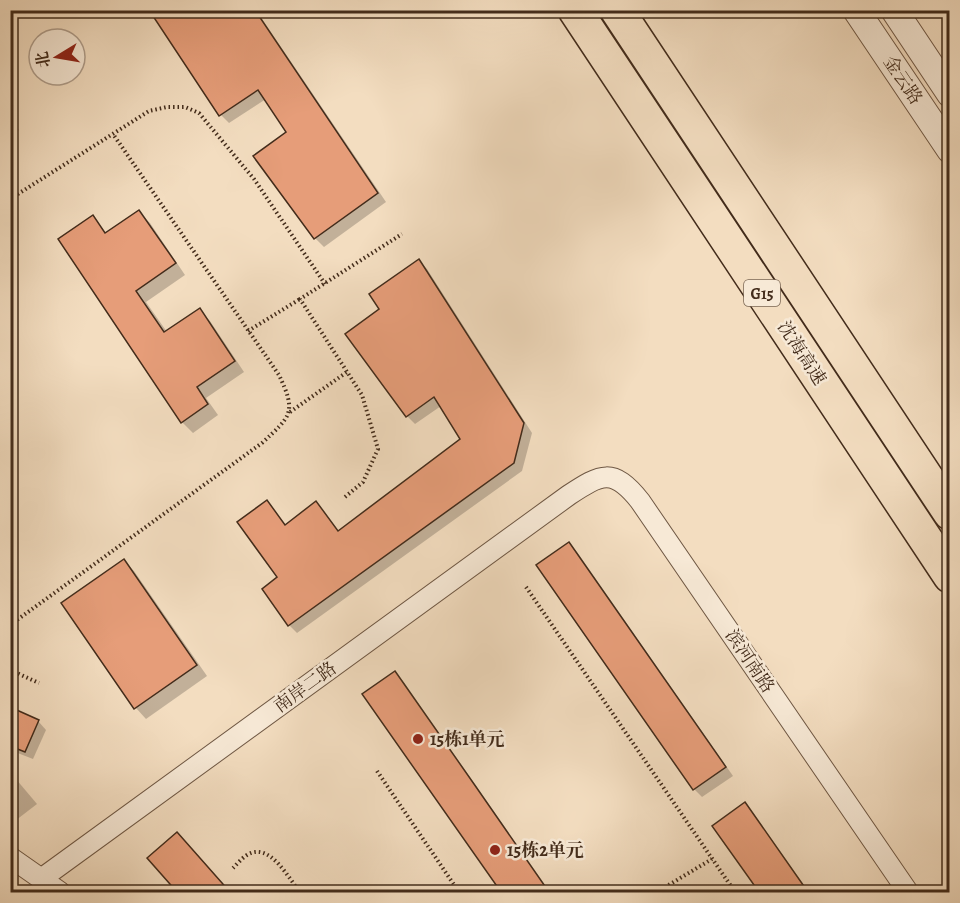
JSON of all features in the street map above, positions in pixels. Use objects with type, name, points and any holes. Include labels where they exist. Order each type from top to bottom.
[{"type":"highway","name":"沈海高速","points":[[575,10],[950,576]]},
{"type":"highway","name":"沈海高速","points":[[617,10],[950,513]]},
{"type":"street","name":"金云路","points":[[856,10],[950,150]]},
{"type":"street","name":"金云路","points":[[894,10],[950,94]]},
{"type":"street","name":"滨河南路","points":[[569,495],[596,478],[612,478],[628,485],[908,892]]},
{"type":"street","name":"南岸二路","points":[[41,879],[569,495]]},
{"type":"street","points":[[10,857],[60,892]]},
{"type":"path","points":[[10,199],[149,111],[167,107],[185,107],[199,113],[254,179],[325,284]]},
{"type":"path","points":[[113,134],[279,375],[289,398],[289,412]]},
{"type":"path","points":[[248,331],[402,234]]},
{"type":"path","points":[[300,299],[362,395],[378,449],[363,482],[345,497]]},
{"type":"path","points":[[10,625],[261,443],[282,425],[289,412],[347,372]]},
{"type":"path","points":[[526,587],[735,892]]},
{"type":"path","points":[[10,670],[39,683]]},
{"type":"path","points":[[377,771],[459,892]]},
{"type":"path","points":[[233,868],[247,855],[258,851],[272,856],[300,892]]},
{"type":"path","points":[[657,892],[712,859]]},
{"type":"building","points":[[149,10],[255,10],[378,193],[314,239],[253,156],[286,132],[258,90],[219,116]]},
{"type":"building","points":[[139,210],[176,263],[136,291],[164,332],[200,308],[235,361],[197,387],[208,404],[181,423],[58,239],[93,215],[105,233]]},
{"type":"building","points":[[419,259],[524,423],[514,463],[288,626],[262,589],[277,577],[237,522],[267,500],[285,525],[316,501],[338,531],[460,439],[434,397],[406,417],[345,334],[379,309],[369,294]]},
{"type":"building","points":[[569,542],[726,767],[693,790],[536,565]]},
{"type":"building","points":[[124,559],[197,665],[134,709],[61,603]]},
{"type":"building","points":[[395,671],[549,892],[501,892],[362,694]]},
{"type":"building","points":[[10,707],[39,720],[25,752],[10,746]]},
{"type":"building","points":[[745,802],[808,892],[759,892],[712,826]]},
{"type":"building","points":[[177,832],[230,892],[177,892],[147,858]]},
{"type":"place","name":"15栋1单元","points":[[418,739]]},
{"type":"place","name":"15栋2单元","points":[[495,850]]}]
